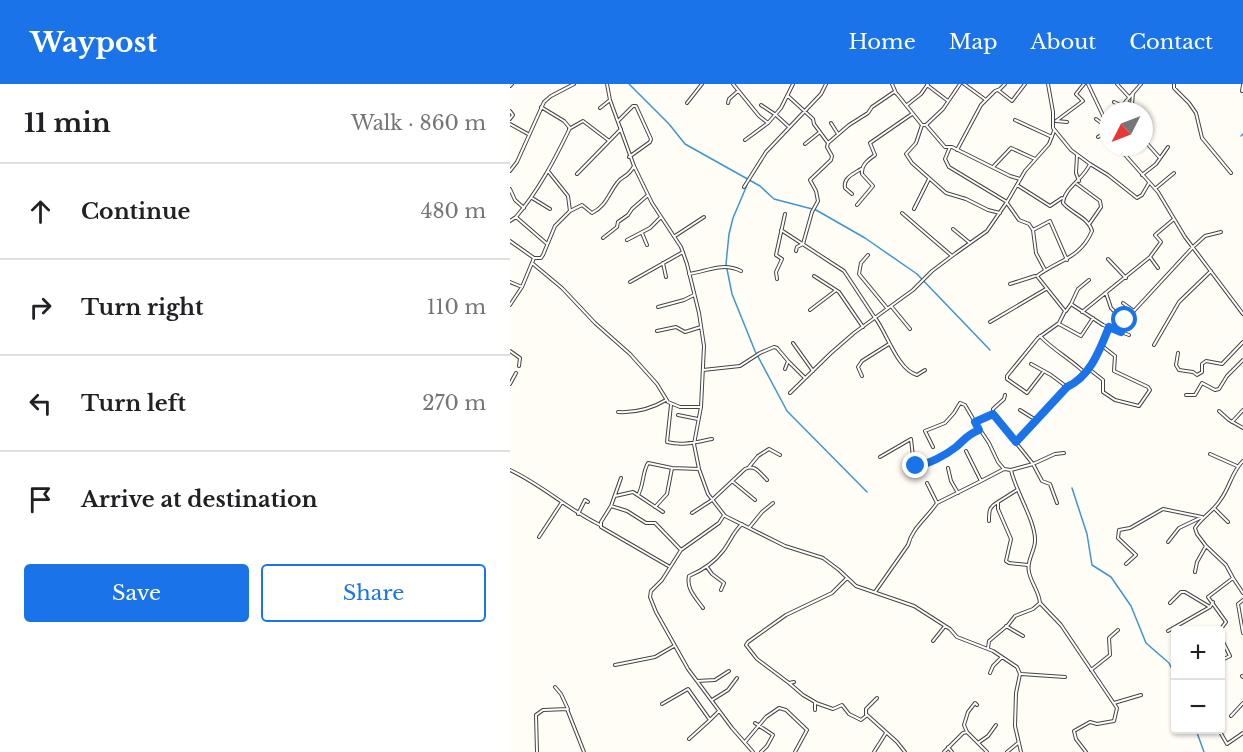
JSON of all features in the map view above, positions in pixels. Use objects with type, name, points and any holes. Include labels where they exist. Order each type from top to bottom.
[{"type":"street","points":[[510,171],[517,162],[541,107],[551,96],[574,84]]},
{"type":"street","points":[[607,84],[610,100],[633,166],[661,217],[675,236],[683,252],[689,274],[704,346],[701,407],[694,444],[699,469],[708,494],[724,514],[785,546],[823,558],[856,586],[914,606],[957,636],[988,648],[1019,669],[1015,720],[1021,752]]},
{"type":"street","points":[[687,103],[702,84]]},
{"type":"street","points":[[733,84],[768,123]]},
{"type":"street","points":[[745,140],[776,115],[793,84]]},
{"type":"street","points":[[744,187],[766,152],[821,94],[826,84]]},
{"type":"street","points":[[892,84],[912,114],[945,147],[950,147],[1021,179]]},
{"type":"street","points":[[986,100],[962,84],[943,109],[924,125],[916,143],[906,154],[912,163],[946,193],[1000,213]]},
{"type":"street","points":[[957,150],[972,118],[986,100],[1005,84]]},
{"type":"street","points":[[998,90],[1012,101],[1024,84]]},
{"type":"street","points":[[790,393],[831,353],[913,290],[952,256],[987,231],[1054,134],[1055,121],[1048,84]]},
{"type":"street","points":[[1055,121],[1083,101],[1076,94],[1086,84],[1099,110]]},
{"type":"street","points":[[1117,84],[1129,97]]},
{"type":"street","points":[[1126,101],[1141,84]]},
{"type":"street","points":[[1174,84],[1174,88],[1196,113],[1202,138],[1231,173]]},
{"type":"street","points":[[906,106],[928,85],[948,101]]},
{"type":"street","points":[[1242,91],[1243,85]]},
{"type":"street","points":[[728,103],[738,91]]},
{"type":"street","points":[[828,143],[868,113],[872,107],[890,94],[896,93]]},
{"type":"street","points":[[1132,102],[1133,93]]},
{"type":"street","points":[[788,96],[806,110],[813,119],[814,124],[828,143],[827,147],[832,158],[810,180],[818,201],[812,212],[803,244],[797,247],[796,251]]},
{"type":"street","points":[[600,108],[610,100]]},
{"type":"street","points":[[761,105],[789,127]]},
{"type":"street","points":[[618,120],[633,106],[636,106],[651,139],[629,156]]},
{"type":"street","points":[[541,107],[564,121],[569,125],[569,129]]},
{"type":"street","points":[[510,111],[513,115],[510,119]]},
{"type":"street","points":[[852,194],[845,188],[845,182],[875,155],[870,143],[912,114]]},
{"type":"street","points":[[1015,120],[1054,134],[1077,155],[1108,175],[1137,198],[1142,195],[1149,182]]},
{"type":"street","points":[[510,221],[532,198],[569,129],[583,121],[608,140]]},
{"type":"street","points":[[1055,121],[1066,122]]},
{"type":"street","points":[[831,123],[838,134]]},
{"type":"street","points":[[510,124],[528,134]]},
{"type":"street","points":[[577,174],[621,129]]},
{"type":"street","points":[[806,144],[820,132]]},
{"type":"street","points":[[950,147],[945,159],[948,167],[1007,203],[1019,220],[1029,224],[1033,230],[1036,253],[1045,270]]},
{"type":"street","points":[[1142,175],[1160,158],[1167,147]]},
{"type":"street","points":[[993,167],[1008,148],[1036,159]]},
{"type":"street","points":[[1153,150],[1160,158]]},
{"type":"street","points":[[1077,155],[1078,182],[1100,201],[1101,207],[1090,224]]},
{"type":"street","points":[[1126,156],[1155,189],[1193,248],[1243,314]]},
{"type":"street","points":[[1017,185],[1050,206],[1063,198],[1090,164]]},
{"type":"street","points":[[510,241],[534,258],[541,258],[555,226],[570,211],[582,205],[592,213],[602,207],[618,181],[629,175],[633,166]]},
{"type":"street","points":[[857,205],[873,186],[862,174],[861,169]]},
{"type":"street","points":[[548,171],[568,196],[570,211]]},
{"type":"street","points":[[1155,189],[1174,173]]},
{"type":"street","points":[[914,209],[929,178]]},
{"type":"street","points":[[510,189],[515,200],[524,208]]},
{"type":"street","points":[[603,238],[648,195]]},
{"type":"street","points":[[532,198],[550,209]]},
{"type":"street","points":[[1010,284],[1037,276],[1074,256],[1088,239],[1092,231],[1090,224],[1069,210],[1063,203],[1063,198]]},
{"type":"street","points":[[902,213],[952,256]]},
{"type":"street","points":[[777,279],[776,272],[782,259],[776,255],[785,214]]},
{"type":"street","points":[[516,217],[546,243]]},
{"type":"street","points":[[627,240],[642,233],[661,217]]},
{"type":"street","points":[[675,236],[704,217]]},
{"type":"street","points":[[1082,312],[1150,257],[1161,242],[1155,235],[1174,219]]},
{"type":"street","points":[[1033,230],[1050,221],[1067,260]]},
{"type":"street","points":[[953,229],[970,243]]},
{"type":"street","points":[[781,230],[846,273],[883,329],[896,355],[913,374],[917,375],[925,370]]},
{"type":"street","points":[[1121,332],[1125,322],[1134,311],[1205,236],[1221,232]]},
{"type":"street","points":[[642,233],[647,245]]},
{"type":"street","points":[[630,282],[683,252]]},
{"type":"street","points":[[868,255],[861,262],[859,274],[910,329]]},
{"type":"street","points":[[1150,257],[1158,268]]},
{"type":"street","points":[[510,305],[522,287],[534,258]]},
{"type":"street","points":[[1108,259],[1126,278]]},
{"type":"street","points":[[663,262],[666,277]]},
{"type":"street","points":[[532,264],[562,288],[595,323],[630,354],[657,384],[666,400],[680,407],[701,407]]},
{"type":"street","points":[[689,274],[718,266],[728,266],[741,272]]},
{"type":"street","points":[[1154,345],[1179,302],[1211,271]]},
{"type":"street","points":[[814,276],[839,292],[863,327]]},
{"type":"street","points":[[1037,276],[1065,311]]},
{"type":"street","points":[[1044,371],[1027,393],[1007,379],[1027,349],[1040,336],[1059,324],[1078,289],[1089,280]]},
{"type":"street","points":[[510,282],[522,287]]},
{"type":"street","points":[[990,322],[1046,289]]},
{"type":"street","points":[[810,310],[835,291]]},
{"type":"street","points":[[1106,293],[1111,308],[1125,322]]},
{"type":"street","points":[[658,307],[694,295]]},
{"type":"street","points":[[1123,303],[1134,311]]},
{"type":"street","points":[[1071,304],[1109,327],[1129,335]]},
{"type":"street","points":[[1059,324],[1081,336],[1093,318]]},
{"type":"street","points":[[657,331],[676,327],[685,332],[701,327]]},
{"type":"street","points":[[1016,442],[1067,387],[1086,374],[1109,327]]},
{"type":"street","points":[[1040,336],[1051,348],[1069,358],[1086,374]]},
{"type":"street","points":[[1178,353],[1176,365],[1179,370],[1193,372],[1197,375],[1202,372],[1202,364],[1206,361],[1222,364],[1243,342]]},
{"type":"street","points":[[793,344],[813,371]]},
{"type":"street","points":[[862,376],[858,367],[862,361],[890,344]]},
{"type":"street","points":[[1089,369],[1103,380],[1103,392],[1115,400],[1123,400],[1139,406],[1150,390],[1138,381],[1114,371],[1115,356],[1101,345]]},
{"type":"street","points":[[703,370],[740,366],[774,347],[805,378]]},
{"type":"street","points":[[510,351],[520,358],[519,366]]},
{"type":"street","points":[[1186,396],[1195,395],[1203,383],[1218,390],[1243,360]]},
{"type":"street","points":[[785,369],[788,361]]},
{"type":"street","points":[[1031,364],[1067,387]]},
{"type":"street","points":[[1237,366],[1243,370]]},
{"type":"street","points":[[510,384],[516,373]]},
{"type":"street","points":[[1005,396],[993,409],[993,414],[1033,464],[1042,482],[1050,484],[1057,503]]},
{"type":"street","points":[[618,412],[654,407],[666,400]]},
{"type":"street","points":[[933,447],[925,431],[943,425],[960,402],[965,405],[1004,469]]},
{"type":"street","points":[[671,404],[666,441],[694,444],[712,439]]},
{"type":"street","points":[[1020,410],[1036,420]]},
{"type":"street","points":[[1232,422],[1243,410]]},
{"type":"street","points":[[1219,411],[1243,428]]},
{"type":"street","points":[[975,422],[993,414]]},
{"type":"street","points":[[678,415],[698,419]]},
{"type":"street","points":[[880,457],[911,439],[914,466],[922,465],[952,450],[971,433],[979,430]]},
{"type":"street","points":[[692,513],[712,500],[758,456],[769,449],[780,455]]},
{"type":"street","points":[[966,452],[981,481]]},
{"type":"street","points":[[874,592],[908,545],[910,536],[937,503],[1004,469],[1011,470],[1064,453]]},
{"type":"street","points":[[1210,454],[1237,466]]},
{"type":"street","points":[[1168,542],[1179,528],[1215,509],[1237,466],[1243,461]]},
{"type":"street","points":[[638,495],[648,463],[672,468],[699,469]]},
{"type":"street","points":[[749,467],[754,467],[767,480]]},
{"type":"street","points":[[655,507],[667,494],[672,468]]},
{"type":"street","points":[[948,468],[951,481],[958,493]]},
{"type":"street","points":[[510,470],[578,514],[670,567]]},
{"type":"street","points":[[1011,470],[1032,525],[1035,540],[1028,565],[1040,603],[1061,625],[1117,708],[1114,721],[1097,724],[1090,722],[1074,731],[1076,739],[1086,752]]},
{"type":"street","points":[[600,525],[611,506],[621,478]]},
{"type":"street","points":[[732,481],[755,500]]},
{"type":"street","points":[[927,483],[937,503]]},
{"type":"street","points":[[989,520],[989,510],[1018,490]]},
{"type":"street","points":[[615,496],[633,492],[663,512]]},
{"type":"street","points":[[578,514],[585,500],[588,502]]},
{"type":"street","points":[[539,537],[562,502]]},
{"type":"street","points":[[998,502],[998,509],[1011,539],[1006,561],[1028,565]]},
{"type":"street","points":[[749,528],[773,503]]},
{"type":"street","points":[[611,506],[627,511],[646,523],[656,523],[681,550]]},
{"type":"street","points":[[1125,564],[1136,555],[1118,538],[1119,530],[1130,528],[1163,509],[1202,517]]},
{"type":"street","points":[[1215,509],[1228,522]]},
{"type":"street","points":[[724,514],[719,523],[681,550],[662,580],[651,591],[650,597],[674,646],[697,681],[753,752]]},
{"type":"street","points":[[1202,517],[1195,528],[1197,534],[1226,565],[1243,593]]},
{"type":"street","points":[[703,608],[692,592],[689,576],[707,567],[724,550],[731,536],[742,524]]},
{"type":"street","points":[[1195,572],[1197,562],[1206,546]]},
{"type":"street","points":[[707,567],[724,583],[721,590]]},
{"type":"street","points":[[848,578],[832,593],[786,615],[746,645],[757,659],[816,704],[833,709],[842,705],[861,720],[867,716]]},
{"type":"street","points":[[1223,626],[1226,622],[1208,597],[1233,578]]},
{"type":"street","points":[[1170,603],[1185,591],[1210,608]]},
{"type":"street","points":[[1243,600],[1238,604],[1243,633]]},
{"type":"street","points":[[1168,631],[1210,608],[1213,602]]},
{"type":"street","points":[[988,648],[989,641],[1017,614],[1033,609],[1040,603]]},
{"type":"street","points":[[933,641],[945,626]]},
{"type":"street","points":[[1006,626],[1023,636]]},
{"type":"street","points":[[1091,670],[1110,655],[1109,638],[1118,630]]},
{"type":"street","points":[[1225,645],[1230,656],[1225,659]]},
{"type":"street","points":[[615,665],[652,658],[674,646]]},
{"type":"street","points":[[990,673],[1002,657]]},
{"type":"street","points":[[697,681],[715,680],[729,671]]},
{"type":"street","points":[[1020,674],[1025,672],[1065,677]]},
{"type":"street","points":[[712,700],[728,690],[737,678]]},
{"type":"street","points":[[789,683],[794,682]]},
{"type":"street","points":[[555,687],[567,705],[584,752]]},
{"type":"street","points":[[662,704],[688,689],[710,720]]},
{"type":"street","points":[[1114,703],[1141,694]]},
{"type":"street","points":[[877,698],[866,710],[867,716],[905,752]]},
{"type":"street","points":[[977,705],[975,703],[972,706],[964,725],[967,732],[987,752]]},
{"type":"street","points":[[815,710],[816,704]]},
{"type":"street","points":[[1231,716],[1243,704]]},
{"type":"street","points":[[745,742],[766,717],[779,708],[786,710],[807,730],[795,752]]},
{"type":"street","points":[[537,752],[536,714],[543,710],[567,709]]},
{"type":"street","points":[[689,739],[719,711]]},
{"type":"street","points":[[755,723],[773,735],[761,752]]},
{"type":"street","points":[[978,743],[988,736],[996,725]]},
{"type":"street","points":[[944,752],[963,733],[967,732]]},
{"type":"street","points":[[1222,734],[1227,744],[1243,733]]},
{"type":"street","points":[[874,752],[886,734]]},
{"type":"street","points":[[1007,752],[1018,743]]},
{"type":"street","points":[[948,747],[952,752]]},
{"type":"street","points":[[1015,747],[1020,748]]},
{"type":"waterway","points":[[629,84],[669,124],[685,144],[760,186],[774,199],[816,210],[865,238],[917,274],[990,350]]},
{"type":"waterway","points":[[747,185],[729,234],[726,264],[732,294],[755,351],[787,411],[867,492]]},
{"type":"waterway","points":[[1072,488],[1087,534],[1092,565],[1111,577],[1131,606],[1146,643],[1171,667]]},
{"type":"waterway","points":[[1197,734],[1204,752]]},
{"type":"route","points":[[916,466],[928,463],[952,450],[971,433],[979,430],[975,422],[990,414],[993,414],[1016,442],[1067,387],[1086,374],[1109,327],[1121,332],[1125,320]]}]
